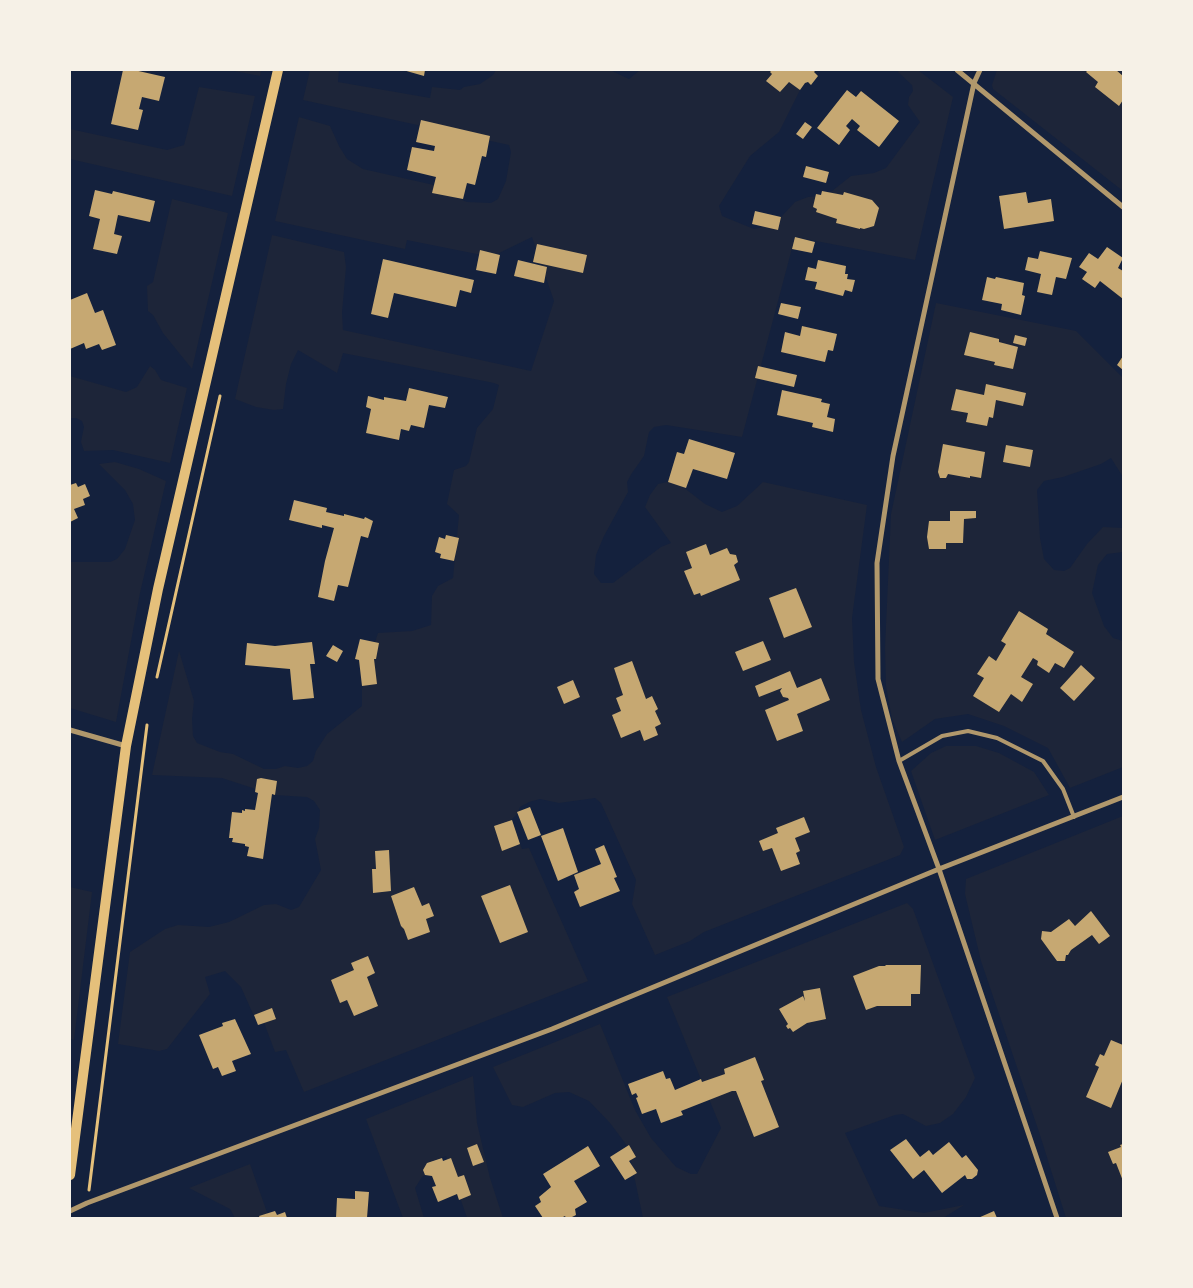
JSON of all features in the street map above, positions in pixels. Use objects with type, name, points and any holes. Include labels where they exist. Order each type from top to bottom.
[{"type":"main road","points":[[70,1174],[126,746],[158,589],[278,70]]},
{"type":"street","points":[[957,70],[1123,207]]},
{"type":"street","points":[[980,70],[974,83],[894,456],[878,563],[878,679],[899,761],[939,869],[1058,1218]]},
{"type":"street","points":[[70,730],[126,746]]},
{"type":"street","points":[[70,1211],[552,1029],[939,869],[1123,797]]},
{"type":"lane","points":[[899,761],[942,736],[968,731],[997,738],[1043,761],[1063,789],[1074,817]]},
{"type":"path","points":[[156,681],[220,394]]},
{"type":"path","points":[[87,1203],[148,720]]},
{"type":"shaded area","points":[[229,70],[261,70],[260,76]]},
{"type":"shaded area","points":[[310,70],[339,70],[338,82],[430,98],[432,87],[460,90],[464,87],[480,84],[493,75],[496,70],[610,70],[629,79],[640,70],[787,70],[801,88],[779,132],[750,156],[719,206],[722,216],[754,229],[769,226],[795,202],[808,197],[827,195],[851,176],[874,173],[886,168],[920,122],[908,105],[909,97],[913,91],[912,85],[898,72],[899,70],[918,70],[953,97],[915,260],[795,237],[742,437],[666,425],[654,427],[649,432],[644,456],[627,482],[628,492],[596,555],[594,574],[601,583],[613,583],[661,547],[671,543],[645,507],[650,495],[658,484],[667,482],[678,483],[705,504],[722,512],[737,506],[763,482],[867,505],[852,618],[854,662],[861,710],[876,767],[904,847],[900,855],[704,932],[690,941],[655,955],[632,904],[636,880],[601,803],[595,798],[559,803],[540,799],[529,802],[520,807],[517,814],[511,820],[522,849],[529,848],[588,981],[304,1092],[286,1050],[275,1052],[263,1020],[253,1014],[241,987],[225,971],[205,977],[210,994],[167,1049],[159,1051],[118,1044],[130,952],[165,929],[178,925],[209,927],[229,922],[264,905],[276,904],[291,910],[299,907],[321,870],[315,839],[319,828],[320,810],[314,801],[307,797],[274,795],[222,778],[152,775],[179,651],[194,701],[193,736],[197,743],[220,752],[233,754],[264,769],[276,769],[285,766],[298,768],[307,766],[313,761],[316,751],[327,734],[362,706],[362,689],[378,633],[412,631],[431,625],[432,596],[438,586],[453,578],[459,515],[447,504],[454,470],[466,466],[469,462],[477,428],[493,409],[499,385],[343,353],[337,373],[298,350],[291,364],[283,409],[274,410],[256,407],[235,399],[272,235],[344,252],[346,267],[342,313],[343,330],[531,371],[554,301],[532,237],[495,255],[482,255],[407,240],[405,249],[275,221],[299,117],[330,126],[347,159],[363,169],[447,188],[450,195],[467,202],[491,203],[498,199],[506,181],[511,152],[509,145],[303,100]]},
{"type":"shaded area","points":[[997,70],[1123,70],[1123,191],[993,89],[992,85]]},
{"type":"shaded area","points":[[199,87],[255,96],[232,196],[70,159],[70,129],[167,150],[184,145]]},
{"type":"shaded area","points":[[172,199],[228,213],[192,369],[163,333],[153,315],[148,311],[147,286],[153,282]]},
{"type":"shaded area","points":[[936,303],[1076,331],[1123,378],[1123,477],[1111,458],[1101,464],[1063,477],[1044,481],[1037,490],[1040,538],[1044,559],[1054,570],[1064,571],[1070,568],[1087,544],[1103,527],[1123,528],[1123,552],[1107,554],[1098,565],[1092,593],[1104,626],[1113,638],[1123,641],[1123,767],[1070,788],[1048,748],[1004,726],[968,714],[935,719],[902,742],[892,719],[886,686],[885,648],[891,514]]},
{"type":"shaded area","points":[[150,366],[161,380],[187,388],[170,463],[113,450],[84,451],[81,442],[84,427],[82,421],[70,418],[70,376],[126,392],[137,387]]},
{"type":"shaded area","points":[[115,462],[139,469],[166,481],[140,593],[116,722],[70,708],[70,562],[110,562],[117,559],[125,549],[135,520],[133,504],[125,490],[99,464]]},
{"type":"shaded area","points":[[946,746],[976,746],[999,753],[1034,772],[1049,795],[935,840],[911,771],[931,753]]},
{"type":"shaded area","points":[[1123,816],[1123,1218],[1066,1218],[981,961],[965,894],[966,879]]},
{"type":"shaded area","points":[[70,887],[92,892],[74,1040],[70,1039]]},
{"type":"shaded area","points":[[907,903],[913,909],[975,1078],[966,1097],[953,1114],[940,1123],[926,1126],[903,1114],[895,1115],[845,1133],[879,1206],[924,1213],[964,1205],[943,1218],[643,1218],[628,1147],[610,1123],[589,1101],[569,1092],[555,1093],[523,1107],[512,1105],[493,1067],[600,1024],[635,1110],[651,1138],[676,1167],[691,1174],[697,1174],[721,1128],[667,997]]},
{"type":"shaded area","points":[[473,1076],[477,1123],[490,1178],[503,1218],[467,1218],[446,1156],[427,1163],[429,1173],[422,1177],[415,1188],[424,1218],[403,1218],[366,1119]]},
{"type":"shaded area","points":[[250,1164],[269,1218],[235,1218],[230,1209],[189,1188]]},
{"type":"building","points":[[123,70],[134,70],[165,77],[159,101],[142,97],[139,109],[143,110],[138,130],[111,124]]},
{"type":"building","points":[[403,70],[425,70],[424,76]]},
{"type":"building","points":[[772,70],[816,70],[814,72],[818,76],[811,85],[808,82],[805,83],[800,90],[789,82],[780,92],[766,81],[772,74],[770,72]]},
{"type":"building","points":[[1088,70],[1116,70],[1123,76],[1123,100],[1119,106],[1095,87],[1098,82],[1086,72]]},
{"type":"building","points":[[847,90],[856,97],[861,91],[899,121],[879,147],[857,130],[860,126],[852,119],[846,126],[850,130],[839,145],[817,128]]},
{"type":"building","points":[[421,120],[490,136],[486,157],[482,156],[475,185],[467,183],[463,199],[432,193],[436,177],[407,170],[412,147],[434,151],[435,146],[416,142]]},
{"type":"building","points":[[805,122],[812,127],[803,139],[796,134]]},
{"type":"building","points":[[806,166],[829,172],[826,183],[803,177]]},
{"type":"building","points":[[95,190],[112,194],[113,191],[155,201],[150,222],[118,215],[114,234],[122,236],[117,254],[93,249],[100,219],[89,216]]},
{"type":"building","points":[[822,191],[843,195],[844,192],[872,200],[879,208],[874,226],[860,229],[836,223],[837,219],[816,212],[817,209],[813,207],[816,194],[821,195]]},
{"type":"building","points":[[1026,192],[1028,203],[1051,199],[1054,221],[1004,229],[999,196]]},
{"type":"building","points":[[755,211],[781,217],[778,230],[752,224]]},
{"type":"building","points":[[795,237],[815,242],[812,253],[792,249]]},
{"type":"building","points":[[537,244],[587,255],[583,273],[533,262]]},
{"type":"building","points":[[1107,247],[1123,258],[1118,268],[1123,271],[1123,299],[1100,281],[1095,288],[1082,279],[1087,272],[1079,267],[1089,253],[1098,259]]},
{"type":"building","points":[[480,250],[500,255],[496,274],[476,270]]},
{"type":"building","points":[[1040,251],[1072,258],[1066,279],[1056,277],[1052,295],[1037,292],[1041,274],[1025,270],[1028,257],[1038,259]]},
{"type":"building","points":[[383,259],[474,280],[471,293],[460,290],[456,307],[394,293],[388,318],[371,314]]},
{"type":"building","points":[[518,260],[547,267],[544,283],[514,276]]},
{"type":"building","points":[[818,260],[846,266],[845,274],[848,274],[847,279],[855,280],[852,292],[845,290],[843,296],[815,289],[817,282],[805,280],[808,267],[816,269]]},
{"type":"building","points":[[987,277],[1024,283],[1022,295],[1025,296],[1021,315],[1001,310],[1002,304],[982,300]]},
{"type":"building","points":[[87,293],[95,313],[103,310],[116,345],[102,350],[99,344],[86,349],[84,343],[70,349],[70,300]]},
{"type":"building","points":[[781,303],[801,307],[798,319],[778,314]]},
{"type":"building","points":[[802,326],[837,334],[833,351],[828,350],[825,362],[781,352],[785,332],[800,336]]},
{"type":"building","points":[[970,332],[999,339],[999,342],[1018,347],[1013,369],[994,365],[995,362],[964,355]]},
{"type":"building","points":[[1015,335],[1027,338],[1025,346],[1013,343]]},
{"type":"building","points":[[1123,356],[1123,370],[1117,365]]},
{"type":"building","points":[[758,366],[797,375],[794,387],[755,378]]},
{"type":"building","points":[[986,384],[1026,393],[1023,406],[996,400],[993,418],[989,417],[987,426],[966,422],[968,413],[951,410],[956,389],[984,395]]},
{"type":"building","points":[[409,388],[448,397],[445,408],[429,405],[424,428],[411,425],[409,431],[401,429],[399,440],[366,433],[371,409],[366,407],[368,396],[384,400],[384,397],[406,401]]},
{"type":"building","points":[[782,390],[822,399],[821,402],[830,404],[827,417],[835,419],[833,432],[812,427],[813,423],[777,415]]},
{"type":"building","points":[[689,439],[735,453],[727,479],[693,469],[686,488],[668,482],[677,452],[684,454]]},
{"type":"building","points":[[943,444],[985,452],[981,478],[948,474],[946,478],[940,478],[938,472]]},
{"type":"building","points":[[1006,445],[1033,450],[1030,467],[1003,462]]},
{"type":"building","points":[[76,483],[78,487],[85,484],[90,496],[83,499],[85,505],[74,509],[78,518],[70,522],[70,485]]},
{"type":"building","points":[[294,500],[327,508],[326,512],[364,519],[365,517],[373,521],[368,538],[361,536],[348,587],[338,585],[334,601],[318,597],[334,528],[322,525],[322,528],[289,520]]},
{"type":"building","points":[[950,511],[976,511],[976,518],[964,519],[963,543],[946,543],[946,549],[929,549],[927,537],[929,521],[950,521]]},
{"type":"building","points":[[446,535],[459,538],[454,561],[440,558],[441,554],[435,552],[439,537],[445,539]]},
{"type":"building","points":[[706,544],[710,555],[727,548],[730,554],[736,555],[738,562],[734,565],[740,580],[701,596],[700,593],[694,595],[684,571],[692,568],[686,552]]},
{"type":"building","points":[[796,588],[812,627],[784,638],[769,598]]},
{"type":"building","points":[[1019,611],[1048,629],[1046,634],[1074,652],[1064,668],[1055,663],[1049,673],[1037,665],[1038,661],[1033,658],[1021,677],[1033,684],[1022,702],[1011,694],[999,712],[973,696],[984,678],[977,674],[989,656],[996,661],[1006,644],[1001,641]]},
{"type":"building","points":[[360,639],[379,643],[376,659],[374,659],[377,684],[362,686],[359,660],[355,659]]},
{"type":"building","points":[[763,641],[771,660],[743,671],[735,652]]},
{"type":"building","points":[[312,642],[315,664],[310,664],[314,698],[293,700],[290,669],[245,665],[247,643],[275,646]]},
{"type":"building","points":[[333,645],[343,651],[337,662],[326,656]]},
{"type":"building","points":[[632,661],[646,699],[652,696],[658,709],[655,711],[661,724],[655,727],[658,735],[644,741],[640,730],[621,738],[612,715],[621,711],[616,698],[623,695],[614,668]]},
{"type":"building","points":[[1081,665],[1095,678],[1074,701],[1060,688]]},
{"type":"building","points":[[790,671],[797,688],[821,678],[830,700],[797,714],[803,731],[777,741],[765,710],[789,700],[783,697],[780,691],[782,688],[759,697],[755,686]]},
{"type":"building","points":[[573,680],[580,697],[564,704],[557,687]]},
{"type":"building","points":[[257,779],[277,781],[275,795],[272,794],[263,859],[247,856],[249,847],[245,846],[245,844],[232,842],[233,838],[229,838],[232,812],[242,813],[242,810],[245,811],[245,809],[255,810],[258,793],[255,792]]},
{"type":"building","points":[[530,807],[541,835],[528,840],[517,812]]},
{"type":"building","points":[[804,817],[810,832],[795,838],[800,851],[796,853],[800,864],[781,871],[772,848],[763,851],[759,841],[778,833],[776,828]]},
{"type":"building","points":[[512,820],[520,844],[502,851],[494,826]]},
{"type":"building","points":[[563,828],[578,872],[558,881],[541,836]]},
{"type":"building","points":[[604,845],[617,877],[614,878],[620,891],[580,907],[574,892],[579,889],[574,875],[601,864],[595,849]]},
{"type":"building","points":[[389,850],[391,891],[373,893],[372,869],[376,869],[375,851]]},
{"type":"building","points":[[510,885],[528,932],[500,943],[481,896]]},
{"type":"building","points":[[414,887],[422,906],[429,903],[434,916],[426,919],[430,932],[408,940],[391,896]]},
{"type":"building","points":[[1091,911],[1110,936],[1099,944],[1092,935],[1071,950],[1066,955],[1065,961],[1057,961],[1041,939],[1042,931],[1051,932],[1069,919],[1075,926]]},
{"type":"building","points":[[368,956],[375,973],[367,977],[378,1006],[354,1016],[347,1000],[340,1003],[331,980],[354,970],[351,963]]},
{"type":"building","points":[[885,965],[921,965],[920,994],[911,994],[911,1006],[877,1006],[866,1010],[853,976]]},
{"type":"building","points":[[820,988],[826,1019],[807,1023],[793,1032],[790,1028],[788,1029],[786,1026],[788,1024],[779,1009],[803,996],[805,1001],[803,991]]},
{"type":"building","points":[[272,1008],[276,1019],[258,1025],[254,1015]]},
{"type":"building","points":[[235,1019],[251,1054],[232,1061],[236,1071],[222,1076],[218,1067],[213,1069],[199,1035],[223,1026],[222,1023]]},
{"type":"building","points":[[1111,1040],[1123,1045],[1123,1079],[1111,1108],[1086,1097],[1099,1067],[1095,1065],[1100,1054],[1104,1056]]},
{"type":"building","points":[[755,1057],[764,1080],[761,1081],[779,1127],[754,1137],[736,1091],[681,1111],[683,1115],[661,1123],[656,1109],[642,1114],[636,1098],[638,1097],[636,1093],[632,1095],[628,1084],[663,1071],[666,1079],[670,1078],[675,1090],[701,1079],[702,1082],[725,1074],[724,1069]]},
{"type":"building","points":[[906,1139],[920,1157],[929,1150],[933,1155],[949,1142],[962,1158],[966,1155],[978,1170],[977,1175],[972,1179],[967,1179],[965,1175],[942,1193],[924,1170],[913,1179],[890,1150]]},
{"type":"building","points":[[477,1144],[484,1162],[473,1166],[467,1148]]},
{"type":"building","points":[[1123,1144],[1123,1181],[1116,1163],[1113,1164],[1108,1152],[1121,1147],[1120,1145]]},
{"type":"building","points":[[629,1145],[636,1157],[629,1161],[637,1173],[625,1180],[610,1157]]},
{"type":"building","points":[[588,1146],[600,1166],[574,1181],[587,1202],[575,1209],[576,1215],[570,1218],[565,1216],[561,1218],[543,1218],[535,1206],[541,1202],[539,1197],[551,1187],[543,1174]]},
{"type":"building","points":[[442,1158],[443,1161],[451,1158],[458,1177],[464,1175],[471,1195],[459,1200],[457,1194],[438,1202],[432,1187],[436,1186],[432,1176],[425,1175],[423,1170],[427,1163]]},
{"type":"building","points":[[355,1191],[369,1192],[367,1218],[336,1218],[337,1198],[355,1199]]},
{"type":"building","points":[[275,1211],[277,1215],[285,1212],[287,1218],[260,1218],[259,1216]]},
{"type":"building","points":[[994,1211],[997,1218],[978,1218]]}]
